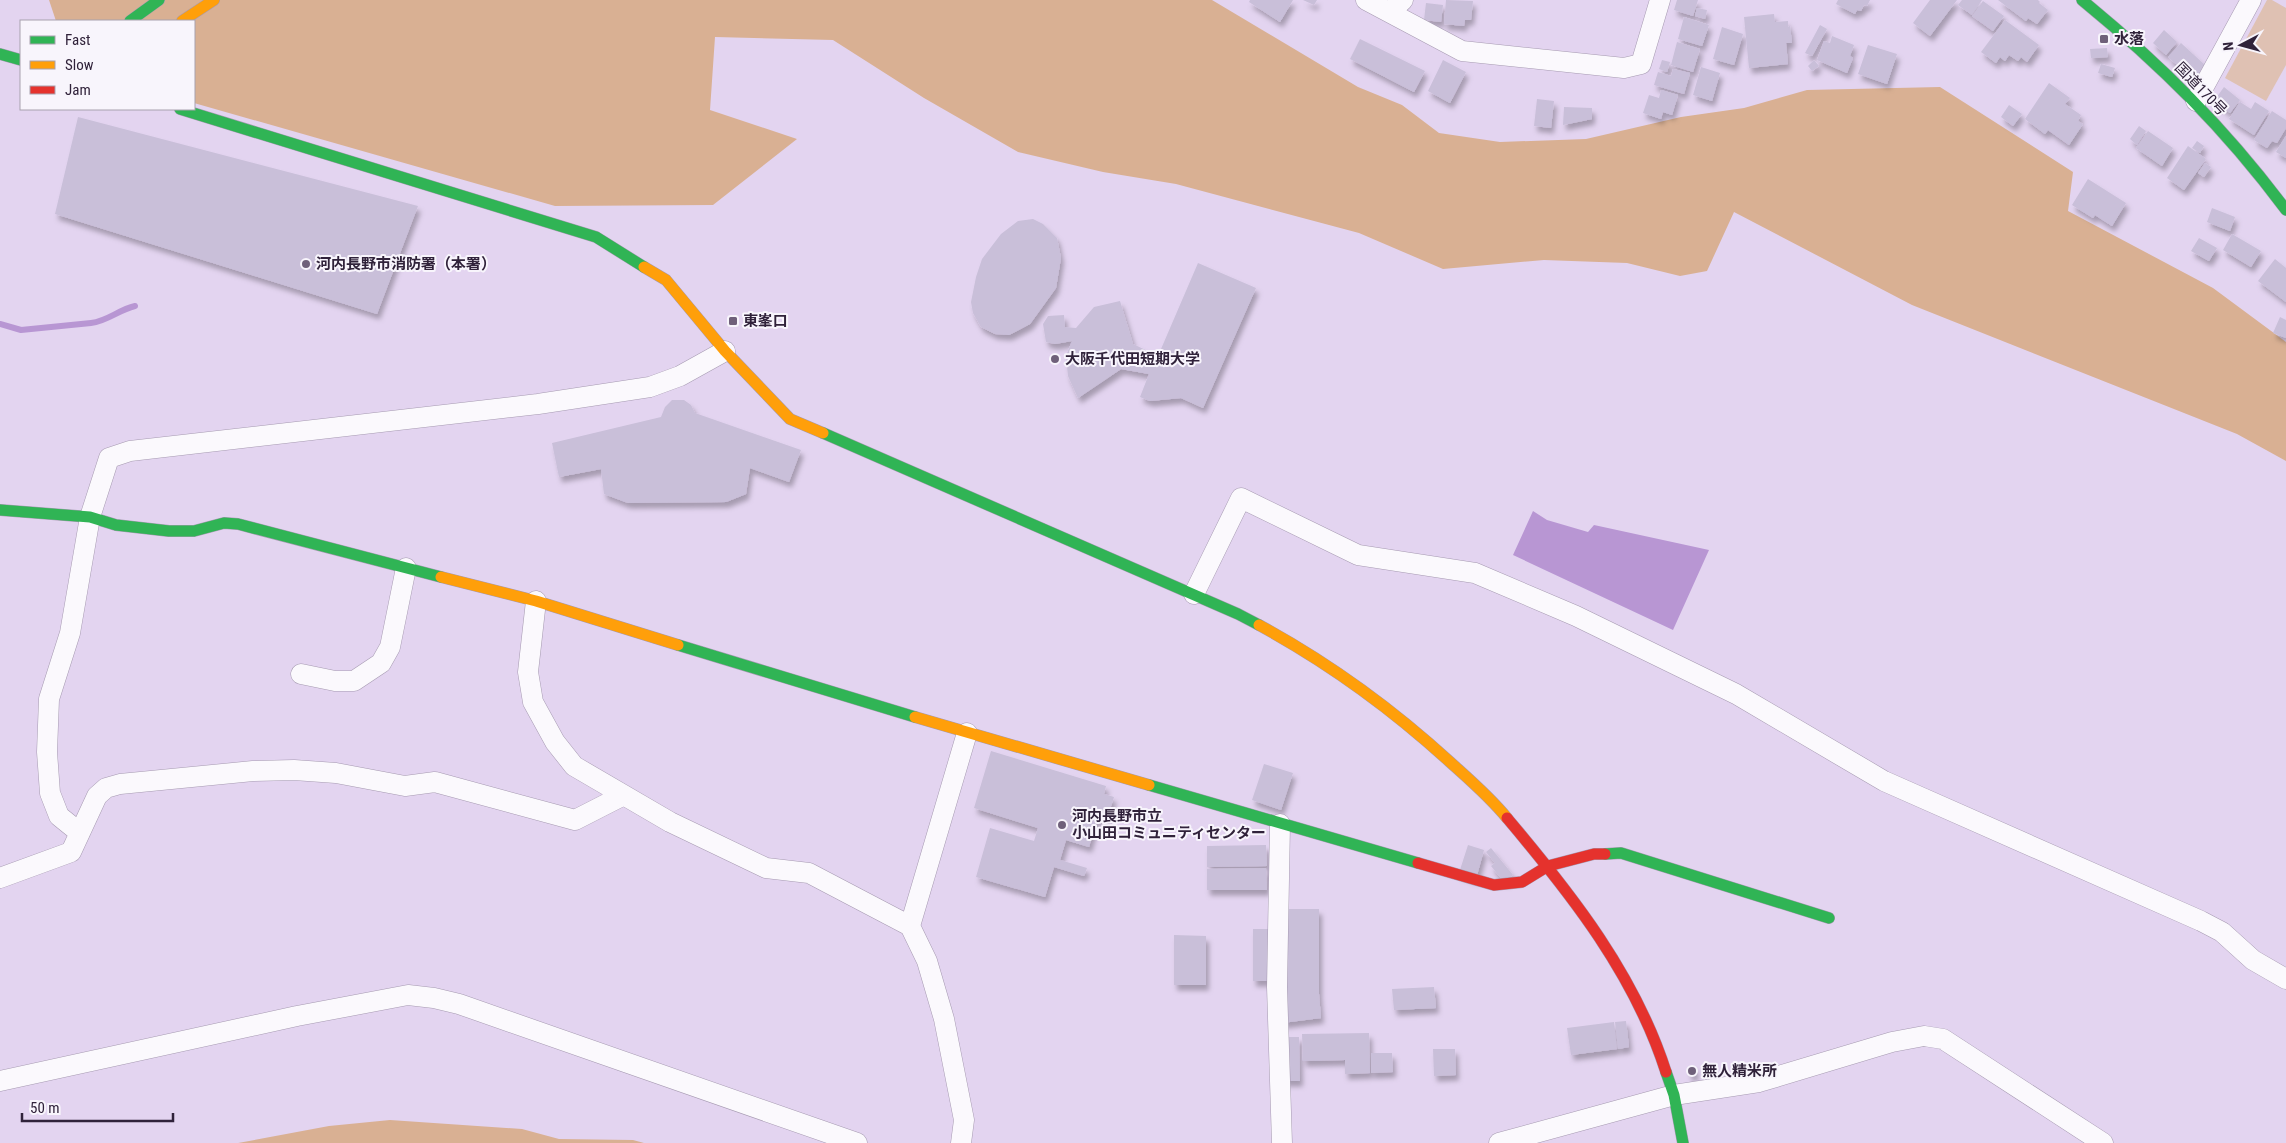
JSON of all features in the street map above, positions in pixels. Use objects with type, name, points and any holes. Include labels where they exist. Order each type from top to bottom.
[{"type":"main road","points":[[131,20],[160,0]]},
{"type":"main road","points":[[184,20],[214,0]]},
{"type":"main road","name":"国道170号","points":[[2082,0],[2116,28],[2196,101],[2282,202]]},
{"type":"main road","points":[[0,54],[20,60]]},
{"type":"main road","points":[[183,110],[596,237],[666,280],[725,351],[790,419],[1238,614],[1296,645],[1365,690],[1424,738],[1492,800],[1548,866],[1601,938],[1635,996],[1658,1046],[1674,1095],[1683,1143]]},
{"type":"main road","points":[[0,510],[90,517],[116,525],[169,531],[194,531],[224,523],[238,524],[536,601],[967,733],[1494,885],[1522,882],[1548,866],[1594,854],[1621,854],[1829,918]]},
{"type":"street","points":[[1366,0],[1396,6],[1462,51],[1624,68],[1641,64],[1660,0]]},
{"type":"street","points":[[2196,101],[2251,0]]},
{"type":"street","points":[[80,833],[58,816],[50,793],[47,752],[49,700],[70,633],[90,517],[109,458],[130,451],[538,404],[650,387],[680,376],[725,351]]},
{"type":"street","points":[[1194,594],[1241,498],[1358,555],[1474,573],[1576,616],[1736,694],[1884,781],[2208,924],[2222,932],[2252,960],[2286,980]]},
{"type":"street","points":[[301,674],[335,681],[354,681],[381,663],[390,646],[406,568]]},
{"type":"street","points":[[536,601],[528,672],[533,702],[554,742],[574,766],[670,822],[766,868],[809,873],[910,926],[927,961],[944,1020],[964,1120],[961,1143]]},
{"type":"street","points":[[910,926],[967,733]]},
{"type":"street","points":[[0,878],[71,852],[97,796],[106,788],[120,784],[253,771],[294,770],[336,773],[405,786],[435,782],[575,820],[624,794]]},
{"type":"street","points":[[1280,824],[1277,988],[1282,1143]]},
{"type":"street","points":[[0,1081],[297,1016],[408,995],[434,998],[459,1004],[857,1143]]},
{"type":"street","points":[[1499,1143],[1674,1095],[1759,1082],[1892,1042],[1924,1036],[1943,1039],[2103,1143]]},
{"type":"shaded area","points":[[49,0],[1212,0],[1358,87],[1402,105],[1439,133],[1500,142],[1586,139],[1681,117],[1744,108],[1807,90],[1940,87],[2073,172],[2068,211],[2213,288],[2286,342],[2286,461],[2237,434],[1912,305],[1734,212],[1707,271],[1680,276],[1627,263],[1544,260],[1443,269],[1359,233],[1176,184],[1103,172],[1018,152],[924,98],[833,40],[715,37],[710,110],[797,139],[713,205],[555,206],[195,103],[195,20],[56,20]]},
{"type":"shaded area","points":[[2267,0],[2272,0],[2286,8],[2286,65],[2266,101],[2225,78]]},
{"type":"shaded area","points":[[1533,511],[1547,520],[1588,532],[1594,525],[1709,550],[1673,630],[1513,555]]},
{"type":"shaded area","points":[[390,1120],[522,1129],[559,1139],[633,1140],[644,1143],[238,1143],[329,1126]]},
{"type":"building","points":[[1250,0],[1293,0],[1280,22],[1249,2]]},
{"type":"building","points":[[1303,0],[1317,0],[1314,5]]},
{"type":"building","points":[[1446,0],[1473,1],[1471,20],[1465,20],[1464,26],[1444,24]]},
{"type":"building","points":[[1677,0],[1698,0],[1693,16],[1674,10]]},
{"type":"building","points":[[1838,0],[1870,0],[1867,6],[1864,5],[1861,11],[1857,10],[1855,14],[1836,4]]},
{"type":"building","points":[[1930,0],[1957,0],[1930,36],[1913,23]]},
{"type":"building","points":[[1962,0],[1982,0],[1972,15],[1958,5]]},
{"type":"building","points":[[1998,0],[2038,0],[2048,10],[2037,24],[2028,18],[2026,21]]},
{"type":"building","points":[[1983,1],[2004,16],[1993,31],[1972,16]]},
{"type":"building","points":[[1426,3],[1443,5],[1441,22],[1424,20]]},
{"type":"building","points":[[1697,8],[1707,10],[1705,19],[1695,16]]},
{"type":"building","points":[[1774,14],[1775,22],[1788,21],[1788,27],[1790,26],[1792,43],[1786,43],[1788,64],[1749,68],[1744,17]]},
{"type":"building","points":[[1684,17],[1709,25],[1702,46],[1678,39]]},
{"type":"building","points":[[2005,20],[2039,45],[2027,62],[2021,57],[2018,61],[2009,55],[2005,61],[2000,57],[1996,63],[1981,52]]},
{"type":"building","points":[[1820,25],[1827,29],[1812,56],[1805,53]]},
{"type":"building","points":[[1722,27],[1743,34],[1734,65],[1713,59]]},
{"type":"building","points":[[2164,30],[2177,42],[2166,55],[2153,43]]},
{"type":"building","points":[[1832,36],[1854,45],[1850,56],[1853,58],[1847,73],[1817,60],[1824,41],[1830,43]]},
{"type":"building","points":[[1360,39],[1425,71],[1414,92],[1350,59]]},
{"type":"building","points":[[1677,42],[1700,49],[1693,72],[1671,65]]},
{"type":"building","points":[[2181,43],[2206,66],[2194,80],[2168,57]]},
{"type":"building","points":[[1868,45],[1897,54],[1887,84],[1858,74]]},
{"type":"building","points":[[2107,48],[2108,57],[2091,58],[2090,49]]},
{"type":"building","points":[[1443,60],[1466,72],[1450,103],[1428,91]]},
{"type":"building","points":[[1662,60],[1670,62],[1667,72],[1659,69]]},
{"type":"building","points":[[1814,60],[1819,66],[1812,71],[1808,66]]},
{"type":"building","points":[[2101,64],[2115,68],[2112,77],[2098,73]]},
{"type":"building","points":[[1701,67],[1720,73],[1712,101],[1693,95]]},
{"type":"building","points":[[1673,69],[1690,73],[1684,94],[1654,85],[1658,72],[1671,76]]},
{"type":"building","points":[[2049,83],[2070,98],[2065,104],[2081,115],[2078,121],[2083,124],[2069,145],[2048,130],[2045,134],[2025,119]]},
{"type":"building","points":[[2224,87],[2240,100],[2230,113],[2214,101]]},
{"type":"building","points":[[1661,90],[1678,95],[1672,115],[1663,112],[1661,119],[1643,113],[1649,95],[1659,98]]},
{"type":"building","points":[[1537,99],[1554,101],[1551,128],[1534,126]]},
{"type":"building","points":[[2240,102],[2251,109],[2255,102],[2269,111],[2254,135],[2229,119]]},
{"type":"building","points":[[2009,105],[2022,114],[2013,126],[2001,117]]},
{"type":"building","points":[[1564,107],[1592,108],[1592,119],[1563,125]]},
{"type":"building","points":[[2272,111],[2286,120],[2286,128],[2277,143],[2272,141],[2267,148],[2254,140]]},
{"type":"building","name":"河内長野市消防署（本署）","points":[[78,117],[418,206],[377,314],[55,214]]},
{"type":"building","points":[[2139,126],[2146,131],[2137,145],[2130,139]]},
{"type":"building","points":[[2148,131],[2173,148],[2162,166],[2136,148]]},
{"type":"building","points":[[2286,136],[2286,158],[2276,152]]},
{"type":"building","points":[[2197,141],[2204,146],[2200,153],[2192,148]]},
{"type":"building","points":[[2188,146],[2206,159],[2184,190],[2167,178]]},
{"type":"building","points":[[2205,163],[2211,167],[2204,177],[2198,173]]},
{"type":"building","points":[[2088,179],[2126,203],[2112,226],[2095,215],[2093,218],[2072,205]]},
{"type":"building","points":[[2212,208],[2235,217],[2230,231],[2207,222]]},
{"type":"building","points":[[1033,219],[1043,224],[1057,238],[1061,258],[1056,288],[1030,324],[1009,335],[995,334],[981,327],[973,313],[971,302],[976,277],[982,259],[1001,234],[1018,221]]},
{"type":"building","points":[[2232,234],[2261,251],[2251,267],[2223,250]]},
{"type":"building","points":[[2199,238],[2217,248],[2209,261],[2191,251]]},
{"type":"building","points":[[2275,259],[2286,268],[2286,302],[2258,281]]},
{"type":"building","points":[[1198,263],[1256,288],[1203,408],[1181,398],[1150,401],[1140,397],[1149,374],[1121,369],[1078,398],[1068,376],[1066,356],[1072,341],[1055,344],[1046,342],[1043,324],[1048,316],[1064,315],[1065,327],[1076,328],[1094,307],[1120,301],[1133,344],[1158,356]]},
{"type":"building","points":[[2280,317],[2286,320],[2286,338],[2273,333]]},
{"type":"building","points":[[672,400],[684,400],[691,405],[695,413],[801,450],[789,482],[750,468],[746,494],[726,502],[628,503],[604,494],[601,469],[559,477],[552,443],[661,417],[665,407]]},
{"type":"building","name":"河内長野市立 小山田コミュニティセンター","points":[[991,751],[1106,786],[1104,794],[1114,797],[1106,822],[1097,819],[1089,847],[1066,840],[1060,860],[1087,868],[1084,876],[1054,867],[1045,897],[976,877],[990,828],[1034,841],[1038,828],[974,808]]},
{"type":"building","points":[[1264,764],[1293,773],[1281,810],[1252,800]]},
{"type":"building","points":[[1266,845],[1267,866],[1207,867],[1207,846]]},
{"type":"building","points":[[1468,845],[1484,850],[1476,879],[1459,873]]},
{"type":"building","points":[[1491,848],[1513,875],[1504,882],[1491,866],[1495,863],[1486,852]]},
{"type":"building","points":[[1266,868],[1267,890],[1207,890],[1207,869]]},
{"type":"building","points":[[1285,909],[1319,909],[1319,994],[1321,1018],[1282,1023]]},
{"type":"building","points":[[1253,929],[1272,929],[1272,981],[1253,981]]},
{"type":"building","points":[[1174,935],[1206,936],[1206,985],[1174,985]]},
{"type":"building","points":[[1434,987],[1436,1008],[1394,1010],[1392,989]]},
{"type":"building","points":[[1626,1021],[1629,1047],[1618,1049],[1615,1022]]},
{"type":"building","points":[[1614,1022],[1617,1049],[1571,1055],[1567,1028]]},
{"type":"building","points":[[1369,1033],[1370,1073],[1345,1074],[1345,1060],[1303,1061],[1302,1034]]},
{"type":"building","points":[[1282,1037],[1299,1037],[1300,1081],[1283,1081]]},
{"type":"building","points":[[1433,1049],[1455,1049],[1456,1075],[1434,1076]]},
{"type":"building","points":[[1371,1053],[1392,1053],[1393,1072],[1371,1073]]},
{"type":"building","name":"無人精米所","points":[[1695,1066],[1696,1075],[1689,1076],[1688,1067]]},
{"type":"waterway","points":[[0,324],[21,330],[91,323],[103,320],[135,306]]},
{"type":"traffic: fast","points":[[131,20],[159,0]]},
{"type":"traffic: fast","points":[[2082,0],[2138,48],[2190,98],[2215,124],[2286,210]]},
{"type":"traffic: fast","points":[[0,54],[20,60]]},
{"type":"traffic: fast","points":[[183,110],[596,237],[644,267]]},
{"type":"traffic: fast","points":[[823,433],[1238,614],[1259,625]]},
{"type":"traffic: fast","points":[[0,510],[90,517],[116,525],[169,531],[194,531],[224,523],[238,524],[441,577]]},
{"type":"traffic: fast","points":[[678,645],[915,717]]},
{"type":"traffic: fast","points":[[1149,785],[1418,863]]},
{"type":"traffic: fast","points":[[1605,854],[1621,853],[1829,918]]},
{"type":"traffic: fast","points":[[1666,1072],[1674,1095],[1683,1143]]},
{"type":"traffic: slow","points":[[184,20],[214,0]]},
{"type":"traffic: slow","points":[[644,267],[666,280],[725,351],[790,419],[823,433]]},
{"type":"traffic: slow","points":[[441,577],[536,601],[678,645]]},
{"type":"traffic: slow","points":[[1259,625],[1335,671],[1382,705],[1465,775],[1507,818]]},
{"type":"traffic: slow","points":[[915,717],[1149,785]]},
{"type":"traffic: jam","points":[[1507,818],[1578,907],[1619,969],[1653,1036],[1666,1072]]},
{"type":"traffic: jam","points":[[1418,863],[1494,885],[1522,882],[1548,866],[1594,854],[1605,854]]},
{"type":"place","name":"水落","points":[[2104,39]]},
{"type":"place","name":"河内長野市消防署（本署）","points":[[306,264]]},
{"type":"place","name":"東峯口","points":[[733,321]]},
{"type":"place","name":"大阪千代田短期大学","points":[[1055,359]]},
{"type":"place","name":"河内長野市立 小山田コミュニティセンター","points":[[1062,825]]},
{"type":"place","name":"無人精米所","points":[[1692,1071]]}]
